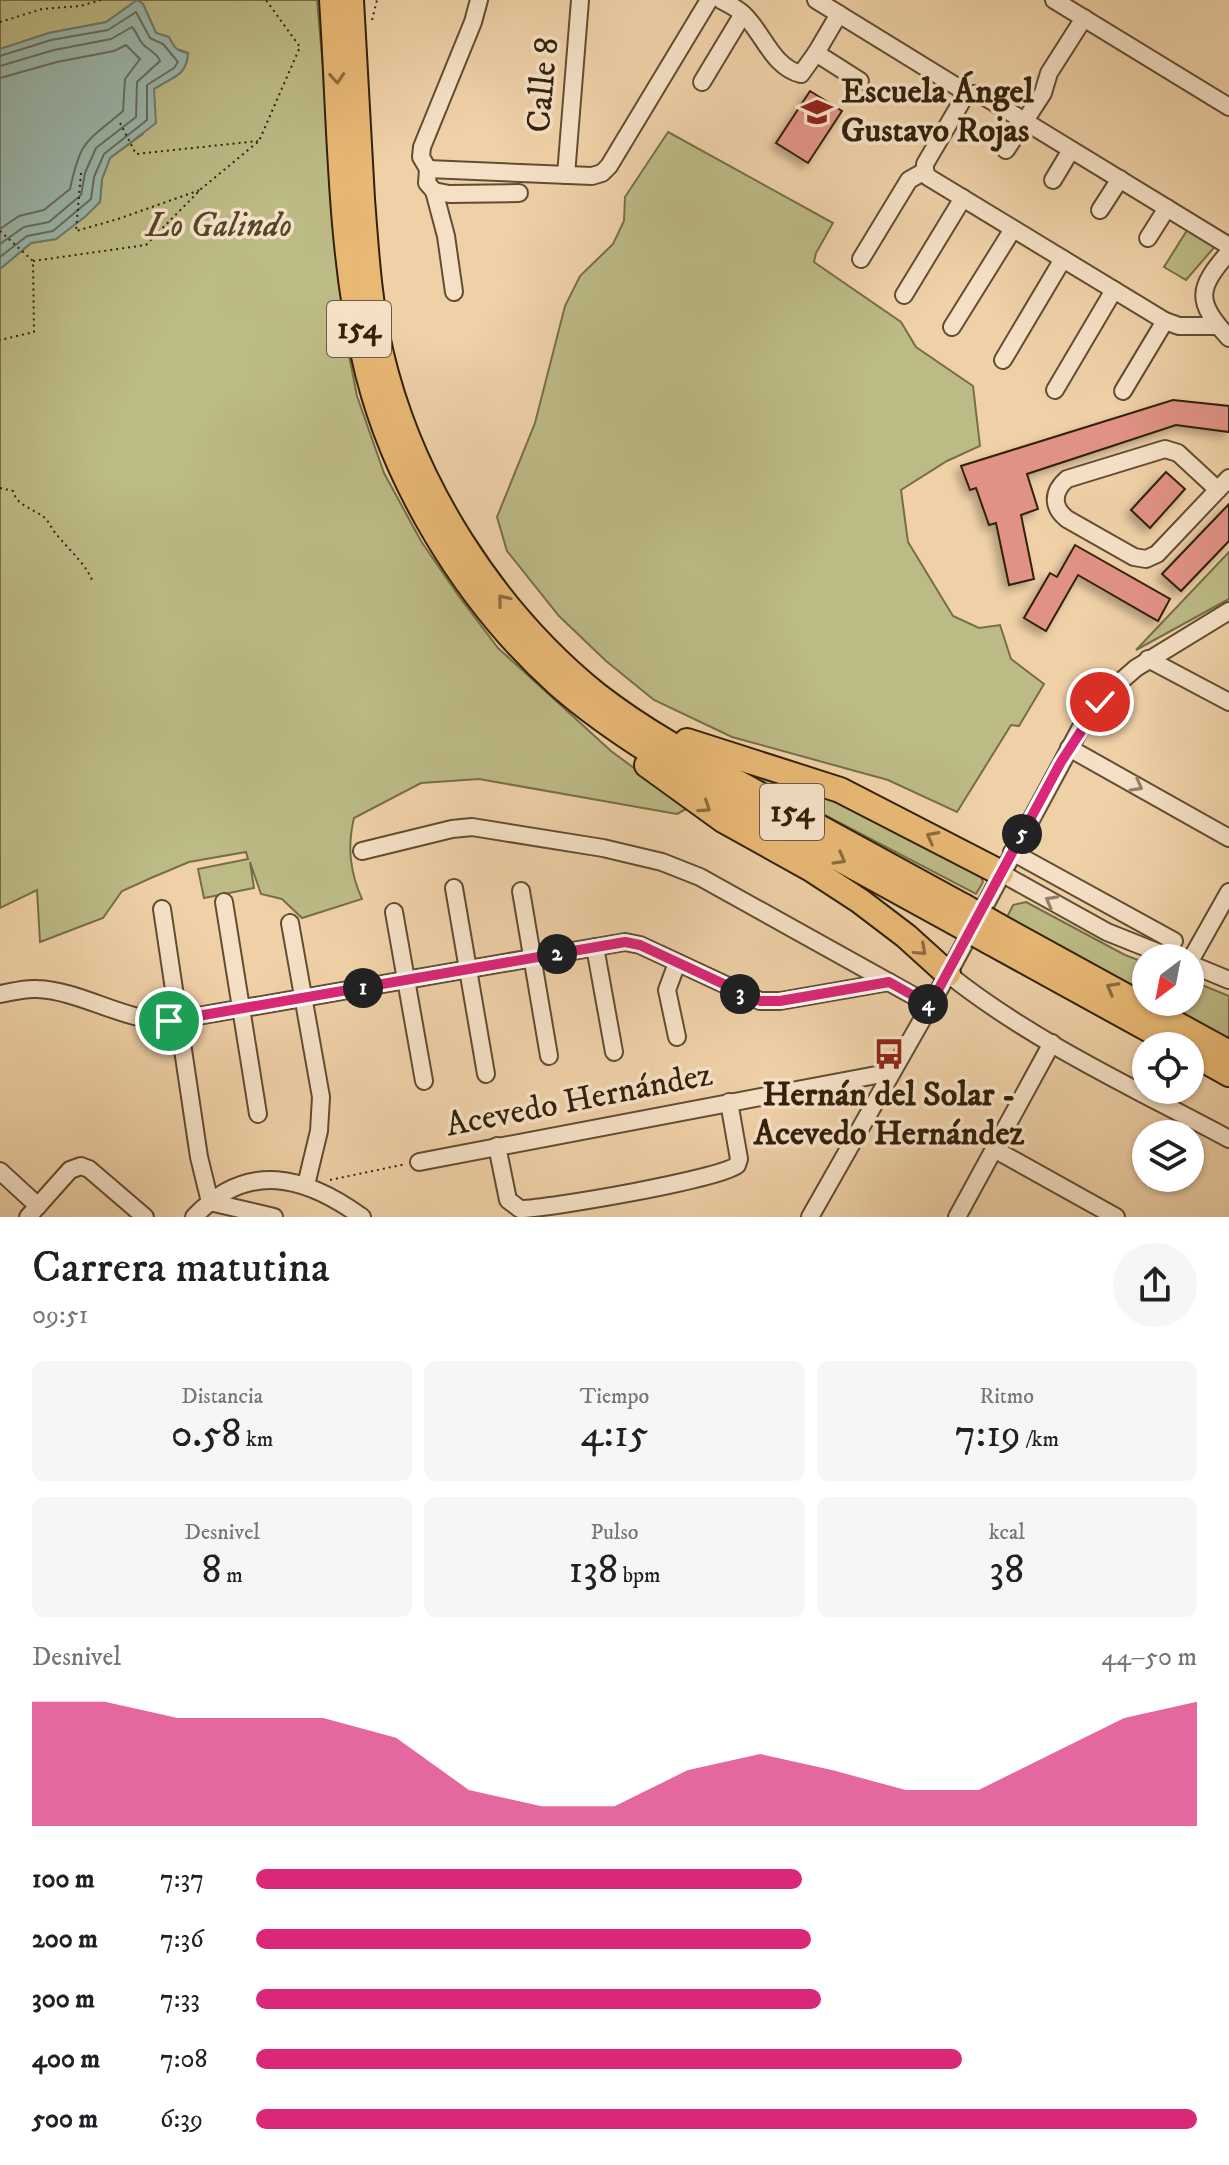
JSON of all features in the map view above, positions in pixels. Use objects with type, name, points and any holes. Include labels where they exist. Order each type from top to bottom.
[{"type":"highway","name":"154","points":[[332,0],[352,283],[365,360],[375,395],[414,491],[457,566],[499,624],[560,685],[606,721],[668,762],[958,914],[1156,1032]]},
{"type":"highway","name":"154","points":[[351,0],[368,271],[381,356],[398,412],[421,467],[449,519],[493,587],[553,655],[623,714],[958,914]]},
{"type":"highway","points":[[560,685],[617,743],[723,820],[811,869],[860,901],[948,974]]},
{"type":"highway","points":[[623,714],[721,753],[840,790],[1007,862]]},
{"type":"highway","name":"154","points":[[994,934],[1229,1053]]},
{"type":"highway","points":[[1204,1060],[1229,1074]]},
{"type":"street","points":[[454,292],[446,236],[434,191],[427,183],[428,169],[421,157],[422,147],[468,36],[479,0]]},
{"type":"street","name":"Calle 8","points":[[566,175],[580,0]]},
{"type":"street","points":[[428,169],[592,176],[602,173],[709,0]]},
{"type":"street","points":[[721,0],[743,14],[782,65],[801,74],[839,14]]},
{"type":"street","points":[[816,0],[959,88],[963,94],[962,101],[925,164],[928,177],[1165,321],[1223,332]]},
{"type":"street","points":[[1054,0],[1229,107]]},
{"type":"street","points":[[1006,150],[1043,93],[1049,73],[1090,0]]},
{"type":"street","points":[[702,82],[743,14]]},
{"type":"street","points":[[816,53],[860,81]]},
{"type":"street","points":[[963,94],[981,95],[1229,246]]},
{"type":"street","points":[[1053,180],[1071,150]]},
{"type":"street","points":[[861,259],[909,180],[925,171]]},
{"type":"street","points":[[1100,210],[1120,179]]},
{"type":"street","points":[[434,191],[449,194],[519,193]]},
{"type":"street","points":[[904,295],[963,198]]},
{"type":"street","points":[[1148,238],[1167,208]]},
{"type":"street","points":[[952,327],[1013,229]]},
{"type":"street","points":[[1223,332],[1206,306],[1205,285],[1210,274],[1229,252]]},
{"type":"street","points":[[1003,360],[1063,259]]},
{"type":"street","points":[[1055,390],[1114,290]]},
{"type":"street","points":[[1123,391],[1165,321]]},
{"type":"street","points":[[1165,449],[1178,453],[1224,484],[1157,554],[1146,559],[1134,557],[1067,519],[1055,503],[1059,487],[1067,479],[1165,449]]},
{"type":"street","points":[[810,1217],[948,974],[1069,748],[1100,702],[1148,659],[1229,611]]},
{"type":"street","points":[[1148,659],[1229,702]]},
{"type":"street","points":[[1069,748],[1229,838]]},
{"type":"street","points":[[362,851],[472,827],[649,859],[700,877],[930,1005]]},
{"type":"street","points":[[1007,862],[1107,932],[1151,944]]},
{"type":"street","points":[[1007,862],[1162,944]]},
{"type":"street","points":[[454,888],[486,1074]]},
{"type":"street","points":[[521,891],[549,1056]]},
{"type":"street","points":[[1200,944],[1229,892]]},
{"type":"street","points":[[224,902],[258,1114]]},
{"type":"street","points":[[162,909],[199,1157],[210,1202]]},
{"type":"street","points":[[394,912],[424,1081]]},
{"type":"street","points":[[290,923],[321,1097],[319,1131],[306,1185]]},
{"type":"street","points":[[0,994],[23,989],[44,990],[139,1018],[178,1021],[595,947],[633,943],[750,998],[770,1002],[889,982]]},
{"type":"street","points":[[595,947],[614,1052]]},
{"type":"street","points":[[677,963],[667,990],[677,1037]]},
{"type":"street","points":[[1204,968],[1229,980]]},
{"type":"street","points":[[948,974],[992,1007],[1052,1043],[1229,1139]]},
{"type":"street","points":[[957,1217],[1052,1043]]},
{"type":"street","name":"Acevedo Hernández","points":[[419,1162],[892,1072]]},
{"type":"street","points":[[497,1146],[507,1196],[511,1204],[520,1209],[685,1181],[726,1172],[737,1165],[739,1159],[729,1102]]},
{"type":"street","points":[[994,1149],[1094,1212],[1116,1217]]},
{"type":"street","points":[[0,1171],[33,1211],[70,1170],[81,1166],[89,1169],[145,1217]]},
{"type":"street","points":[[195,1217],[210,1202],[237,1186],[261,1180],[306,1185],[332,1197],[362,1217]]},
{"type":"street","points":[[210,1202],[274,1217]]},
{"type":"path","points":[[0,22],[42,9],[80,6],[101,0]]},
{"type":"path","points":[[33,261],[146,245],[201,189],[259,141],[300,47],[266,0]]},
{"type":"path","points":[[120,123],[136,154],[259,141]]},
{"type":"path","points":[[81,173],[76,231],[201,189]]},
{"type":"path","points":[[0,231],[33,261],[34,332],[0,340]]},
{"type":"path","points":[[0,488],[13,491],[21,504],[44,517],[87,569],[93,582]]},
{"type":"path","points":[[306,1185],[419,1162]]},
{"type":"green space","points":[[0,0],[137,0],[107,22],[49,33],[0,49]]},
{"type":"green space","name":"Lo Galindo","points":[[137,0],[317,0],[348,350],[357,396],[384,473],[421,541],[498,648],[611,751],[688,808],[677,814],[479,779],[421,783],[354,818],[351,859],[362,899],[302,918],[282,899],[261,894],[250,862],[254,888],[204,898],[198,869],[248,859],[246,852],[189,862],[151,878],[122,891],[103,918],[40,942],[37,890],[0,908],[0,269],[31,243],[56,239],[100,202],[102,179],[110,158],[143,134],[153,104],[154,89],[177,76],[185,67],[188,53],[174,48],[169,37],[156,33],[143,4]]},
{"type":"green space","points":[[668,132],[833,223],[814,262],[901,322],[916,347],[973,386],[980,446],[947,461],[901,490],[908,542],[953,616],[979,628],[1000,625],[1011,659],[1044,684],[1019,726],[1011,725],[957,812],[888,780],[732,737],[654,700],[606,661],[559,616],[507,551],[497,517],[535,423],[565,306],[580,276],[613,244],[624,221],[625,197]]},
{"type":"green space","points":[[1189,227],[1217,244],[1186,280],[1164,267]]},
{"type":"green space","points":[[1229,552],[1229,599],[1136,650]]},
{"type":"green space","points":[[733,767],[818,787],[979,871],[983,882],[976,894]]},
{"type":"green space","points":[[1026,902],[1132,958],[1132,987],[1006,919],[1013,905]]},
{"type":"green space","points":[[1204,986],[1229,996],[1229,1040],[1185,1016],[1204,1016]]},
{"type":"water","points":[[137,0],[143,4],[156,33],[169,37],[176,48],[188,53],[185,67],[177,76],[154,89],[156,123],[110,158],[102,179],[100,202],[56,239],[31,243],[0,269],[0,49],[49,33],[106,22]]},
{"type":"building","points":[[810,91],[842,111],[808,163],[776,143]]},
{"type":"building","points":[[1173,400],[1229,406],[1229,432],[1176,425],[1027,474],[1038,509],[1021,515],[1034,579],[1009,585],[996,523],[989,525],[976,488],[970,490],[961,466]]},
{"type":"building","points":[[1166,472],[1185,489],[1150,528],[1131,510]]},
{"type":"building","points":[[1229,504],[1229,541],[1181,591],[1162,574]]},
{"type":"building","points":[[1075,545],[1170,599],[1158,621],[1078,575],[1046,631],[1024,618],[1050,573],[1057,577]]},
{"type":"place","name":"Escuela Ángel Gustavo Rojas","points":[[817,112]]},
{"type":"place","name":"Hernán del Solar - Acevedo Hernández","points":[[889,1054]]},
{"type":"route","points":[[169,1021],[625,942],[640,945],[760,1001],[780,1001],[889,982],[930,1005],[1061,762],[1100,702]]}]
